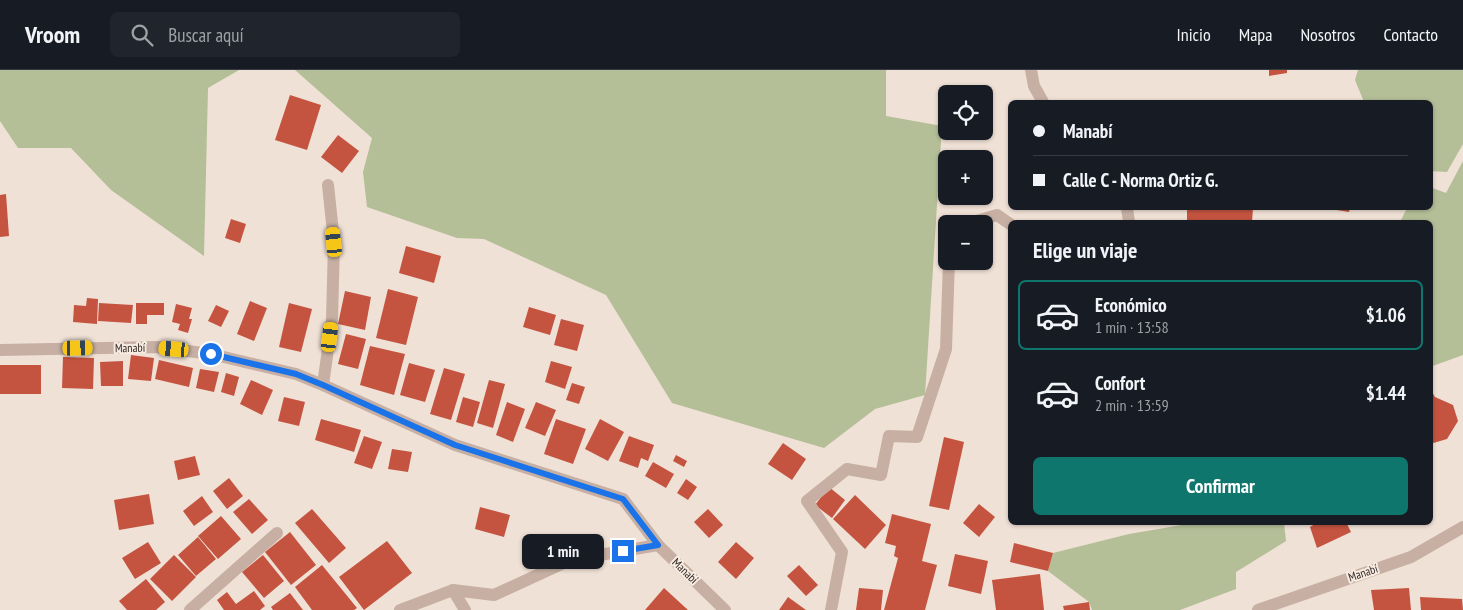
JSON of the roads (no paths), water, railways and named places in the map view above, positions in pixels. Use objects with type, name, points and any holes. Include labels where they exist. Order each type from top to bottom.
[{"type":"street","points":[[1031,70],[1034,86],[1043,100]]},
{"type":"street","points":[[323,385],[332,320],[334,242],[328,185]]},
{"type":"street","points":[[993,216],[997,215],[1008,223]]},
{"type":"street","points":[[831,610],[842,552],[807,501],[847,470],[881,475],[889,436],[917,437],[946,350],[949,270]]},
{"type":"street","name":"Manabí","points":[[0,350],[156,347],[232,358],[296,374],[455,445],[623,499],[658,545],[725,610]]},
{"type":"street","name":"Manabí","points":[[1258,610],[1410,557],[1463,527]]},
{"type":"street","points":[[190,610],[277,533]]},
{"type":"street","points":[[401,610],[453,590],[494,595],[570,560],[658,545]]},
{"type":"street","points":[[453,590],[465,610]]}]
